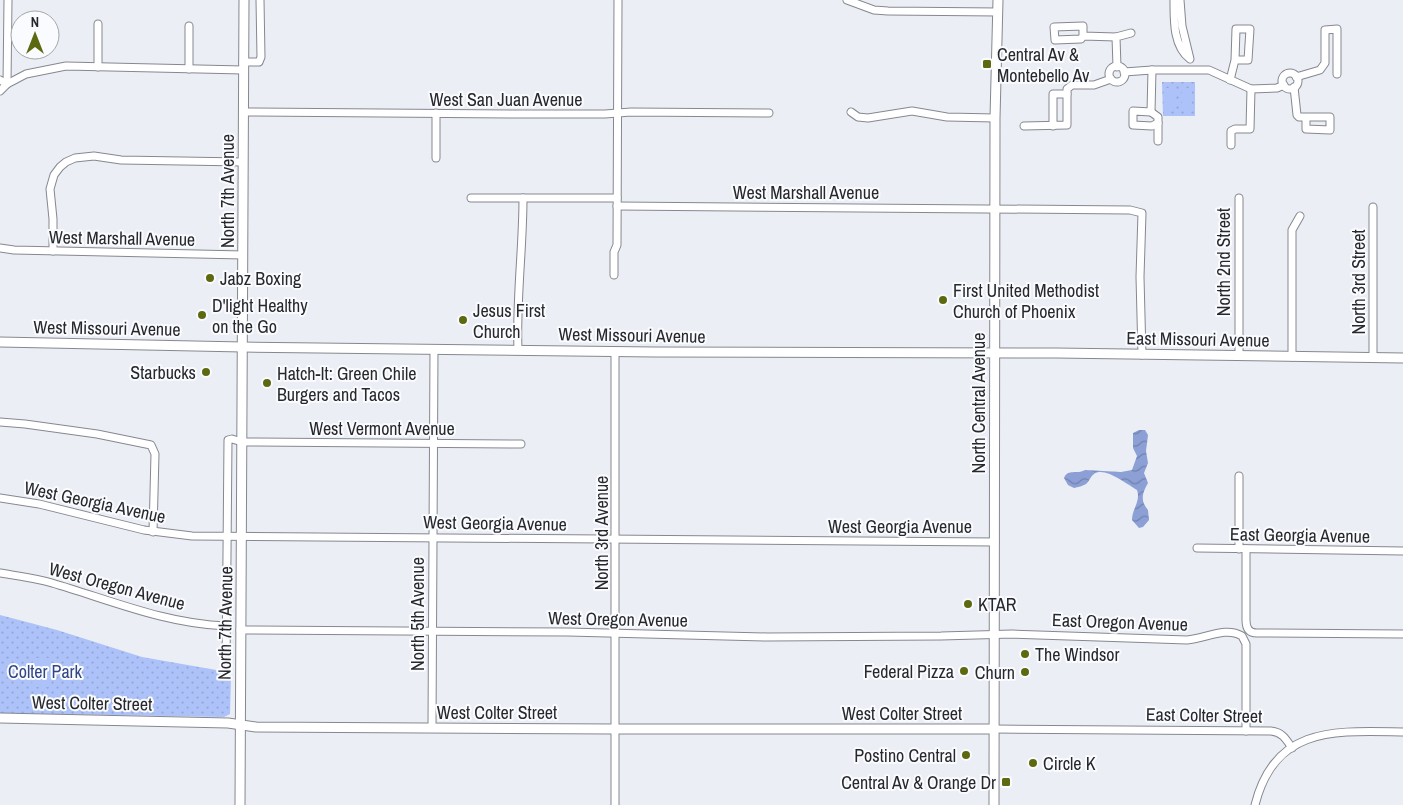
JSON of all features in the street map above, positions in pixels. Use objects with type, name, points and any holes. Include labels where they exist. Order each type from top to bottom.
[{"type":"main road","name":"North 7th Avenue","points":[[240,805],[244,0]]},
{"type":"main road","name":"North Central Avenue","points":[[994,805],[994,208],[998,0]]},
{"type":"main road","name":"West Missouri Avenue","points":[[0,342],[243,347],[994,353]]},
{"type":"main road","name":"East Missouri Avenue","points":[[994,353],[1403,358]]},
{"type":"main road","name":"West Colter Street","points":[[0,718],[173,721],[256,727],[616,730],[994,729]]},
{"type":"street","points":[[0,91],[3,82],[8,0]]},
{"type":"street","points":[[3,82],[26,74],[66,66],[189,69],[243,66],[259,62],[261,57],[260,0]]},
{"type":"street","points":[[614,275],[614,252],[617,245],[618,0]]},
{"type":"street","points":[[847,0],[874,10],[998,12]]},
{"type":"street","points":[[1174,0],[1176,35],[1182,54],[1190,59]]},
{"type":"street","points":[[1180,0],[1182,26],[1194,70]]},
{"type":"street","points":[[98,24],[98,67]]},
{"type":"street","points":[[189,26],[189,69]]},
{"type":"street","points":[[1230,80],[1235,60],[1236,29],[1250,29],[1248,60],[1235,60]]},
{"type":"street","points":[[1294,88],[1287,88],[1284,85],[1282,80],[1285,76],[1289,74],[1296,77],[1320,70],[1325,63],[1325,30],[1337,30],[1337,74]]},
{"type":"street","points":[[1083,36],[1116,37],[1131,33]]},
{"type":"street","points":[[1116,37],[1117,67]]},
{"type":"street","points":[[1325,63],[1337,63]]},
{"type":"street","points":[[1024,126],[1067,125],[1067,89],[1072,85],[1094,84],[1111,79],[1116,82],[1121,81],[1124,77],[1122,68],[1117,67],[1111,70],[1111,79]]},
{"type":"street","points":[[1151,112],[1152,70]]},
{"type":"street","points":[[1124,72],[1210,70],[1251,89],[1277,88],[1284,85]]},
{"type":"street","points":[[1296,77],[1297,84],[1294,88],[1297,115],[1299,118],[1306,118]]},
{"type":"street","points":[[1231,145],[1231,132],[1236,129],[1250,129],[1251,89]]},
{"type":"street","points":[[1053,126],[1053,94],[1067,94]]},
{"type":"street","points":[[851,112],[858,117],[868,118],[912,111],[947,117],[995,118]]},
{"type":"street","name":"West San Juan Avenue","points":[[243,112],[769,113]]},
{"type":"street","points":[[1158,123],[1152,126],[1133,125],[1133,112],[1151,112],[1158,117],[1158,123],[1158,141]]},
{"type":"street","points":[[436,113],[436,158]]},
{"type":"street","points":[[53,251],[53,219],[50,188],[54,175],[66,162],[85,155],[121,160],[243,162]]},
{"type":"street","name":"West Marshall Avenue","points":[[471,198],[1130,210],[1142,213],[1140,277],[1142,355]]},
{"type":"street","points":[[518,350],[519,272],[523,198]]},
{"type":"street","name":"North 2nd Street","points":[[1239,198],[1239,356]]},
{"type":"street","name":"North 3rd Street","points":[[1372,357],[1373,207]]},
{"type":"street","points":[[1292,357],[1292,230],[1300,216]]},
{"type":"street","name":"West Marshall Avenue","points":[[0,248],[14,250],[243,255]]},
{"type":"street","name":"North 5th Avenue","points":[[432,728],[434,349]]},
{"type":"street","name":"North 3rd Avenue","points":[[615,351],[615,805]]},
{"type":"street","points":[[0,422],[71,430],[151,445],[155,454],[153,532]]},
{"type":"street","name":"North 7th Avenue","points":[[226,667],[227,442],[232,439],[242,442]]},
{"type":"street","name":"West Vermont Avenue","points":[[242,442],[521,444]]},
{"type":"street","points":[[1239,476],[1248,630],[1257,633],[1403,634]]},
{"type":"street","name":"West Georgia Avenue","points":[[0,498],[39,504],[153,532],[192,536],[995,542]]},
{"type":"street","name":"East Georgia Avenue","points":[[1197,548],[1403,551]]},
{"type":"street","name":"West Oregon Avenue","points":[[0,573],[50,583],[147,613],[185,621],[226,626]]},
{"type":"street","name":"West Oregon Avenue","points":[[240,630],[767,637],[994,635]]},
{"type":"street","name":"East Oregon Avenue","points":[[994,635],[1057,634],[1159,640],[1194,640],[1222,633],[1238,634],[1242,636],[1246,644],[1246,730]]},
{"type":"street","name":"East Colter Street","points":[[994,729],[1246,730],[1276,732],[1284,736],[1292,748]]},
{"type":"street","points":[[1255,805],[1261,786],[1274,764],[1292,748],[1306,740],[1326,733],[1351,731],[1403,732]]},
{"type":"green space","points":[[1162,82],[1195,82],[1195,116],[1163,116]]},
{"type":"green space","points":[[1165,88],[1175,88],[1175,110],[1165,110]]},
{"type":"green space","points":[[1182,88],[1192,88],[1192,110],[1182,110]]},
{"type":"green space","name":"Colter Park","points":[[0,615],[57,630],[142,657],[222,671],[231,676],[230,714],[224,717],[0,713]]},
{"type":"green space","points":[[33,658],[50,658],[49,687],[32,687]]},
{"type":"water","points":[[1145,430],[1148,435],[1146,451],[1148,463],[1144,473],[1148,483],[1143,497],[1148,510],[1149,520],[1143,527],[1139,528],[1132,520],[1138,498],[1137,490],[1104,472],[1094,474],[1086,484],[1074,488],[1068,485],[1064,478],[1070,472],[1085,470],[1121,472],[1132,470],[1137,456],[1133,448],[1133,433]]},
{"type":"place","name":"Central Av & Montebello Av","points":[[987,64]]},
{"type":"place","name":"Jabz Boxing","points":[[210,278]]},
{"type":"place","name":"First United Methodist Church of Phoenix","points":[[943,300]]},
{"type":"place","name":"D'light Healthy on the Go","points":[[202,315]]},
{"type":"place","name":"Jesus First Church","points":[[463,320]]},
{"type":"place","name":"Starbucks","points":[[206,372]]},
{"type":"place","name":"Hatch-It: Green Chile Burgers and Tacos","points":[[267,383]]},
{"type":"place","name":"KTAR","points":[[968,604]]},
{"type":"place","name":"The Windsor","points":[[1025,654]]},
{"type":"place","name":"Federal Pizza","points":[[964,671]]},
{"type":"place","name":"Churn","points":[[1025,672]]},
{"type":"place","name":"Postino Central","points":[[966,755]]},
{"type":"place","name":"Circle K","points":[[1033,763]]},
{"type":"place","name":"Central Av & Orange Dr","points":[[1006,782]]}]
